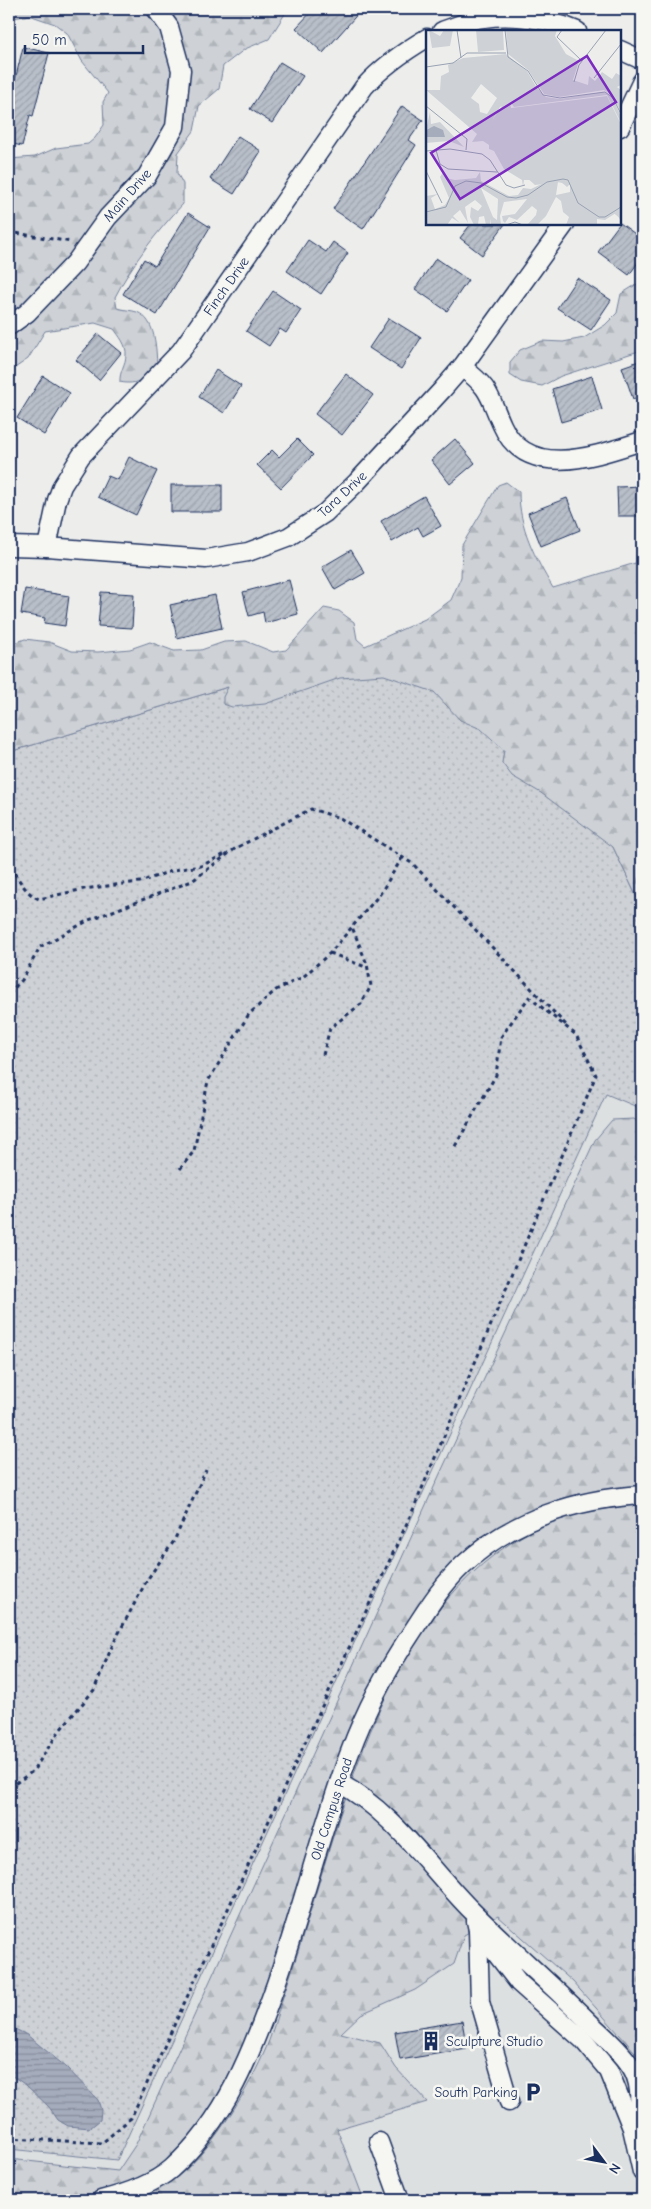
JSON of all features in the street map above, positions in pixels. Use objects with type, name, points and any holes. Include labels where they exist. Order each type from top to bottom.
[{"type":"street","name":"Main Drive","points":[[9,326],[27,313],[75,262],[108,217],[147,176],[175,126],[181,70],[169,27],[156,9]]},
{"type":"street","points":[[444,30],[482,13],[524,18],[574,30]]},
{"type":"street","name":"Finch Drive","points":[[48,547],[57,500],[62,486],[81,456],[180,350],[364,87],[382,68],[402,52],[426,39]]},
{"type":"street","points":[[621,50],[642,60]]},
{"type":"street","points":[[621,125],[642,81]]},
{"type":"street","name":"Tara Drive","points":[[9,546],[48,547],[206,559],[248,552],[288,536],[325,513],[357,482],[462,367],[564,225]]},
{"type":"street","points":[[462,367],[490,393],[508,436],[520,449],[536,457],[549,460],[570,460],[642,441]]},
{"type":"street","name":"Old Campus Road","points":[[102,2200],[138,2189],[169,2171],[198,2142],[229,2097],[258,2036],[287,1953],[350,1750],[376,1692],[392,1662],[436,1594],[464,1564],[504,1535],[536,1517],[570,1506],[605,1498],[642,1495]]},
{"type":"street","points":[[339,1783],[360,1794],[380,1811],[472,1911],[551,1984],[630,2064],[640,2089],[638,2127],[642,2172]]},
{"type":"street","points":[[472,1911],[478,1930],[480,2002],[508,2102]]},
{"type":"street","points":[[478,1930],[519,1984],[582,2040],[609,2071],[638,2127]]},
{"type":"street","points":[[379,2142],[400,2200]]},
{"type":"path","points":[[9,232],[88,245]]},
{"type":"path","points":[[9,867],[33,897],[39,899],[84,889],[140,882],[174,870],[201,866],[311,809],[340,818],[413,864],[576,1035],[596,1075],[413,1510],[131,2118],[102,2143],[9,2138]]},
{"type":"path","points":[[9,992],[22,980],[40,947],[89,920],[192,881],[234,849]]},
{"type":"path","points":[[180,1168],[194,1151],[208,1081],[249,1014],[276,990],[303,977],[330,953],[380,894],[402,858]]},
{"type":"path","points":[[323,1055],[330,1028],[361,1004],[371,986],[368,969],[352,927]]},
{"type":"path","points":[[330,953],[368,969]]},
{"type":"path","points":[[454,1148],[496,1075],[500,1037],[529,997],[576,1035]]},
{"type":"path","points":[[9,1788],[33,1771],[60,1730],[94,1690],[113,1644],[147,1580],[174,1541],[206,1470]]},
{"type":"shaded area","points":[[606,1093],[642,1109],[642,2200],[9,2200],[9,2149],[117,2160]]},
{"type":"green space","points":[[9,9],[288,9],[269,39],[245,49],[223,66],[219,89],[199,106],[194,131],[178,153],[177,173],[183,184],[183,204],[146,248],[129,272],[115,297],[117,308],[137,312],[143,316],[148,321],[154,335],[157,366],[137,382],[120,382],[126,358],[124,344],[114,329],[95,323],[45,331],[28,359],[9,372],[9,159],[35,157],[56,148],[88,144],[104,125],[103,102],[108,93],[82,61],[67,33],[55,24],[29,15],[9,19]]},
{"type":"green space","points":[[642,281],[642,350],[561,376],[542,386],[521,382],[510,375],[510,362],[520,350],[542,341],[563,342],[584,338],[605,325],[617,313],[621,294]]},
{"type":"green space","points":[[506,482],[519,492],[522,518],[529,542],[553,588],[642,561],[642,908],[613,847],[541,793],[512,776],[502,763],[504,750],[481,729],[460,720],[434,692],[384,675],[340,678],[265,704],[232,707],[223,704],[223,697],[228,687],[9,752],[9,645],[25,639],[49,642],[72,651],[98,652],[130,649],[150,642],[174,651],[201,650],[224,642],[246,641],[273,652],[286,650],[324,608],[339,611],[354,622],[357,639],[365,646],[425,619],[451,600],[461,577],[462,545],[498,485]]},
{"type":"green space","points":[[454,620],[613,847],[642,908],[642,1109],[606,1094],[117,2160],[9,2149],[9,752]]},
{"type":"green space","points":[[634,1119],[642,1125],[642,1487],[570,1498],[432,1590],[385,1657],[368,1692],[249,2042],[225,2092],[192,2137],[165,2164],[138,2182],[105,2193],[50,2199],[9,2198],[9,2159],[118,2171],[136,2144],[439,1476],[595,1140],[612,1120]]},
{"type":"green space","points":[[642,1504],[642,2060],[573,1982],[498,1916],[464,1935],[454,1964],[415,1990],[361,2014],[341,2033],[380,2043],[396,2068],[427,2102],[337,2129],[364,2200],[136,2200],[172,2181],[199,2156],[225,2123],[255,2071],[272,2033],[324,1865],[370,1732],[400,1669],[437,1612],[483,1564],[539,1527],[577,1513]]},
{"type":"water","points":[[9,2026],[27,2035],[66,2067],[98,2100],[101,2110],[100,2120],[90,2128],[68,2126],[58,2120],[49,2107],[26,2085],[9,2074]]},
{"type":"building","points":[[314,9],[362,9],[323,53],[296,28]]},
{"type":"building","points":[[23,47],[49,53],[33,116],[30,115],[22,146],[9,143],[9,105]]},
{"type":"building","points":[[280,62],[303,76],[272,123],[250,109]]},
{"type":"building","points":[[402,106],[423,120],[409,140],[416,145],[363,229],[333,209]]},
{"type":"building","points":[[238,136],[261,151],[234,194],[210,179]]},
{"type":"building","points":[[188,213],[210,227],[157,315],[123,294],[144,259],[155,266]]},
{"type":"building","points":[[621,224],[642,239],[642,257],[629,275],[598,252]]},
{"type":"building","points":[[470,225],[504,225],[482,255],[460,238]]},
{"type":"building","points":[[308,240],[326,252],[333,242],[348,253],[321,294],[287,271]]},
{"type":"building","points":[[436,258],[468,280],[447,311],[415,289]]},
{"type":"building","points":[[577,278],[611,300],[591,330],[557,308]]},
{"type":"building","points":[[273,291],[301,310],[286,333],[280,329],[269,346],[246,331]]},
{"type":"building","points":[[389,318],[421,338],[401,369],[369,348]]},
{"type":"building","points":[[98,334],[121,353],[99,380],[76,360]]},
{"type":"building","points":[[642,360],[642,395],[633,399],[622,367]]},
{"type":"building","points":[[216,370],[241,386],[224,413],[199,397]]},
{"type":"building","points":[[346,374],[373,395],[342,435],[315,414]]},
{"type":"building","points":[[43,376],[70,393],[44,435],[17,418]]},
{"type":"building","points":[[592,376],[602,410],[561,422],[552,389]]},
{"type":"building","points":[[297,439],[313,455],[281,488],[257,465],[272,450],[279,457]]},
{"type":"building","points":[[455,439],[475,463],[450,484],[431,460]]},
{"type":"building","points":[[129,457],[157,471],[136,515],[98,497],[108,476],[118,480]]},
{"type":"building","points":[[171,485],[222,485],[222,512],[171,512]]},
{"type":"building","points":[[642,486],[642,516],[618,516],[617,487]]},
{"type":"building","points":[[424,496],[441,526],[423,536],[418,527],[392,542],[381,521]]},
{"type":"building","points":[[567,498],[580,530],[541,546],[528,513]]},
{"type":"building","points":[[351,550],[365,573],[335,590],[322,567]]},
{"type":"building","points":[[289,580],[298,614],[265,623],[263,612],[249,616],[243,592]]},
{"type":"building","points":[[25,589],[69,596],[65,626],[44,623],[45,618],[21,614]]},
{"type":"building","points":[[101,592],[134,594],[132,628],[98,626]]},
{"type":"building","points":[[215,595],[222,628],[177,638],[170,605]]},
{"type":"building","name":"Sculpture Studio","points":[[462,2021],[467,2049],[400,2060],[395,2032]]},
{"type":"place","name":"Sculpture Studio","points":[[431,2041]]},
{"type":"place","name":"South Parking","points":[[533,2092]]}]
